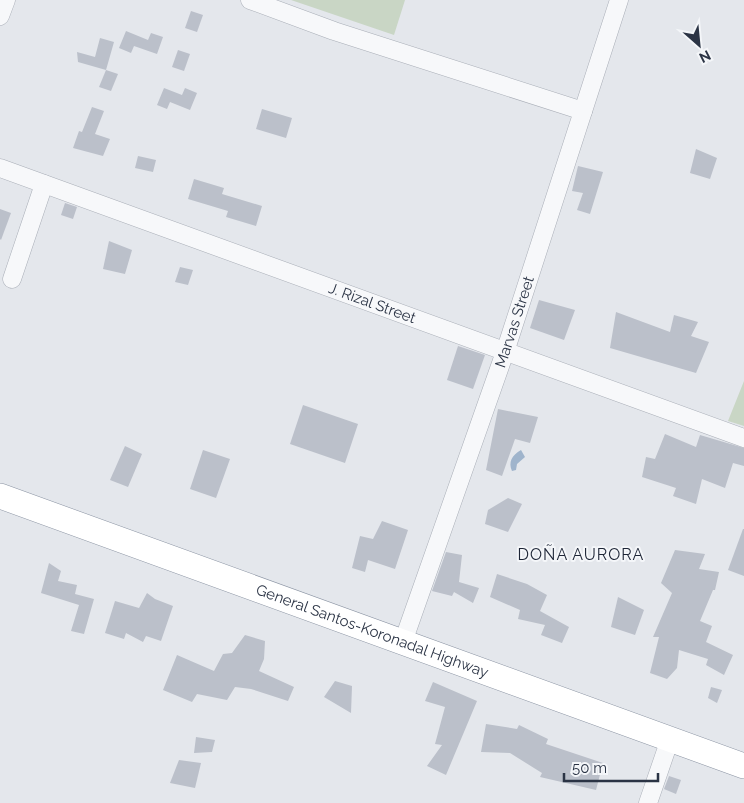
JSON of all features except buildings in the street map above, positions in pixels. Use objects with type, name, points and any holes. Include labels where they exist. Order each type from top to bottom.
[{"type":"highway","name":"General Santos-Koronadal Highway","points":[[0,496],[744,766]]},
{"type":"street","points":[[0,16],[6,0]]},
{"type":"street","points":[[250,0],[334,31],[583,111]]},
{"type":"street","name":"Marvas Street","points":[[403,642],[504,352],[619,0]]},
{"type":"street","name":"J. Rizal Street","points":[[0,168],[744,438]]},
{"type":"street","points":[[12,279],[44,184]]},
{"type":"street","points":[[648,803],[670,739]]},
{"type":"green space","points":[[291,0],[405,0],[394,35]]},
{"type":"green space","points":[[744,381],[744,426],[728,421]]},
{"type":"water","points":[[521,450],[525,457],[517,464],[516,470],[512,471],[510,465],[512,459]]},
{"type":"district","name":"DOÑA AURORA","points":[[581,554]]}]
